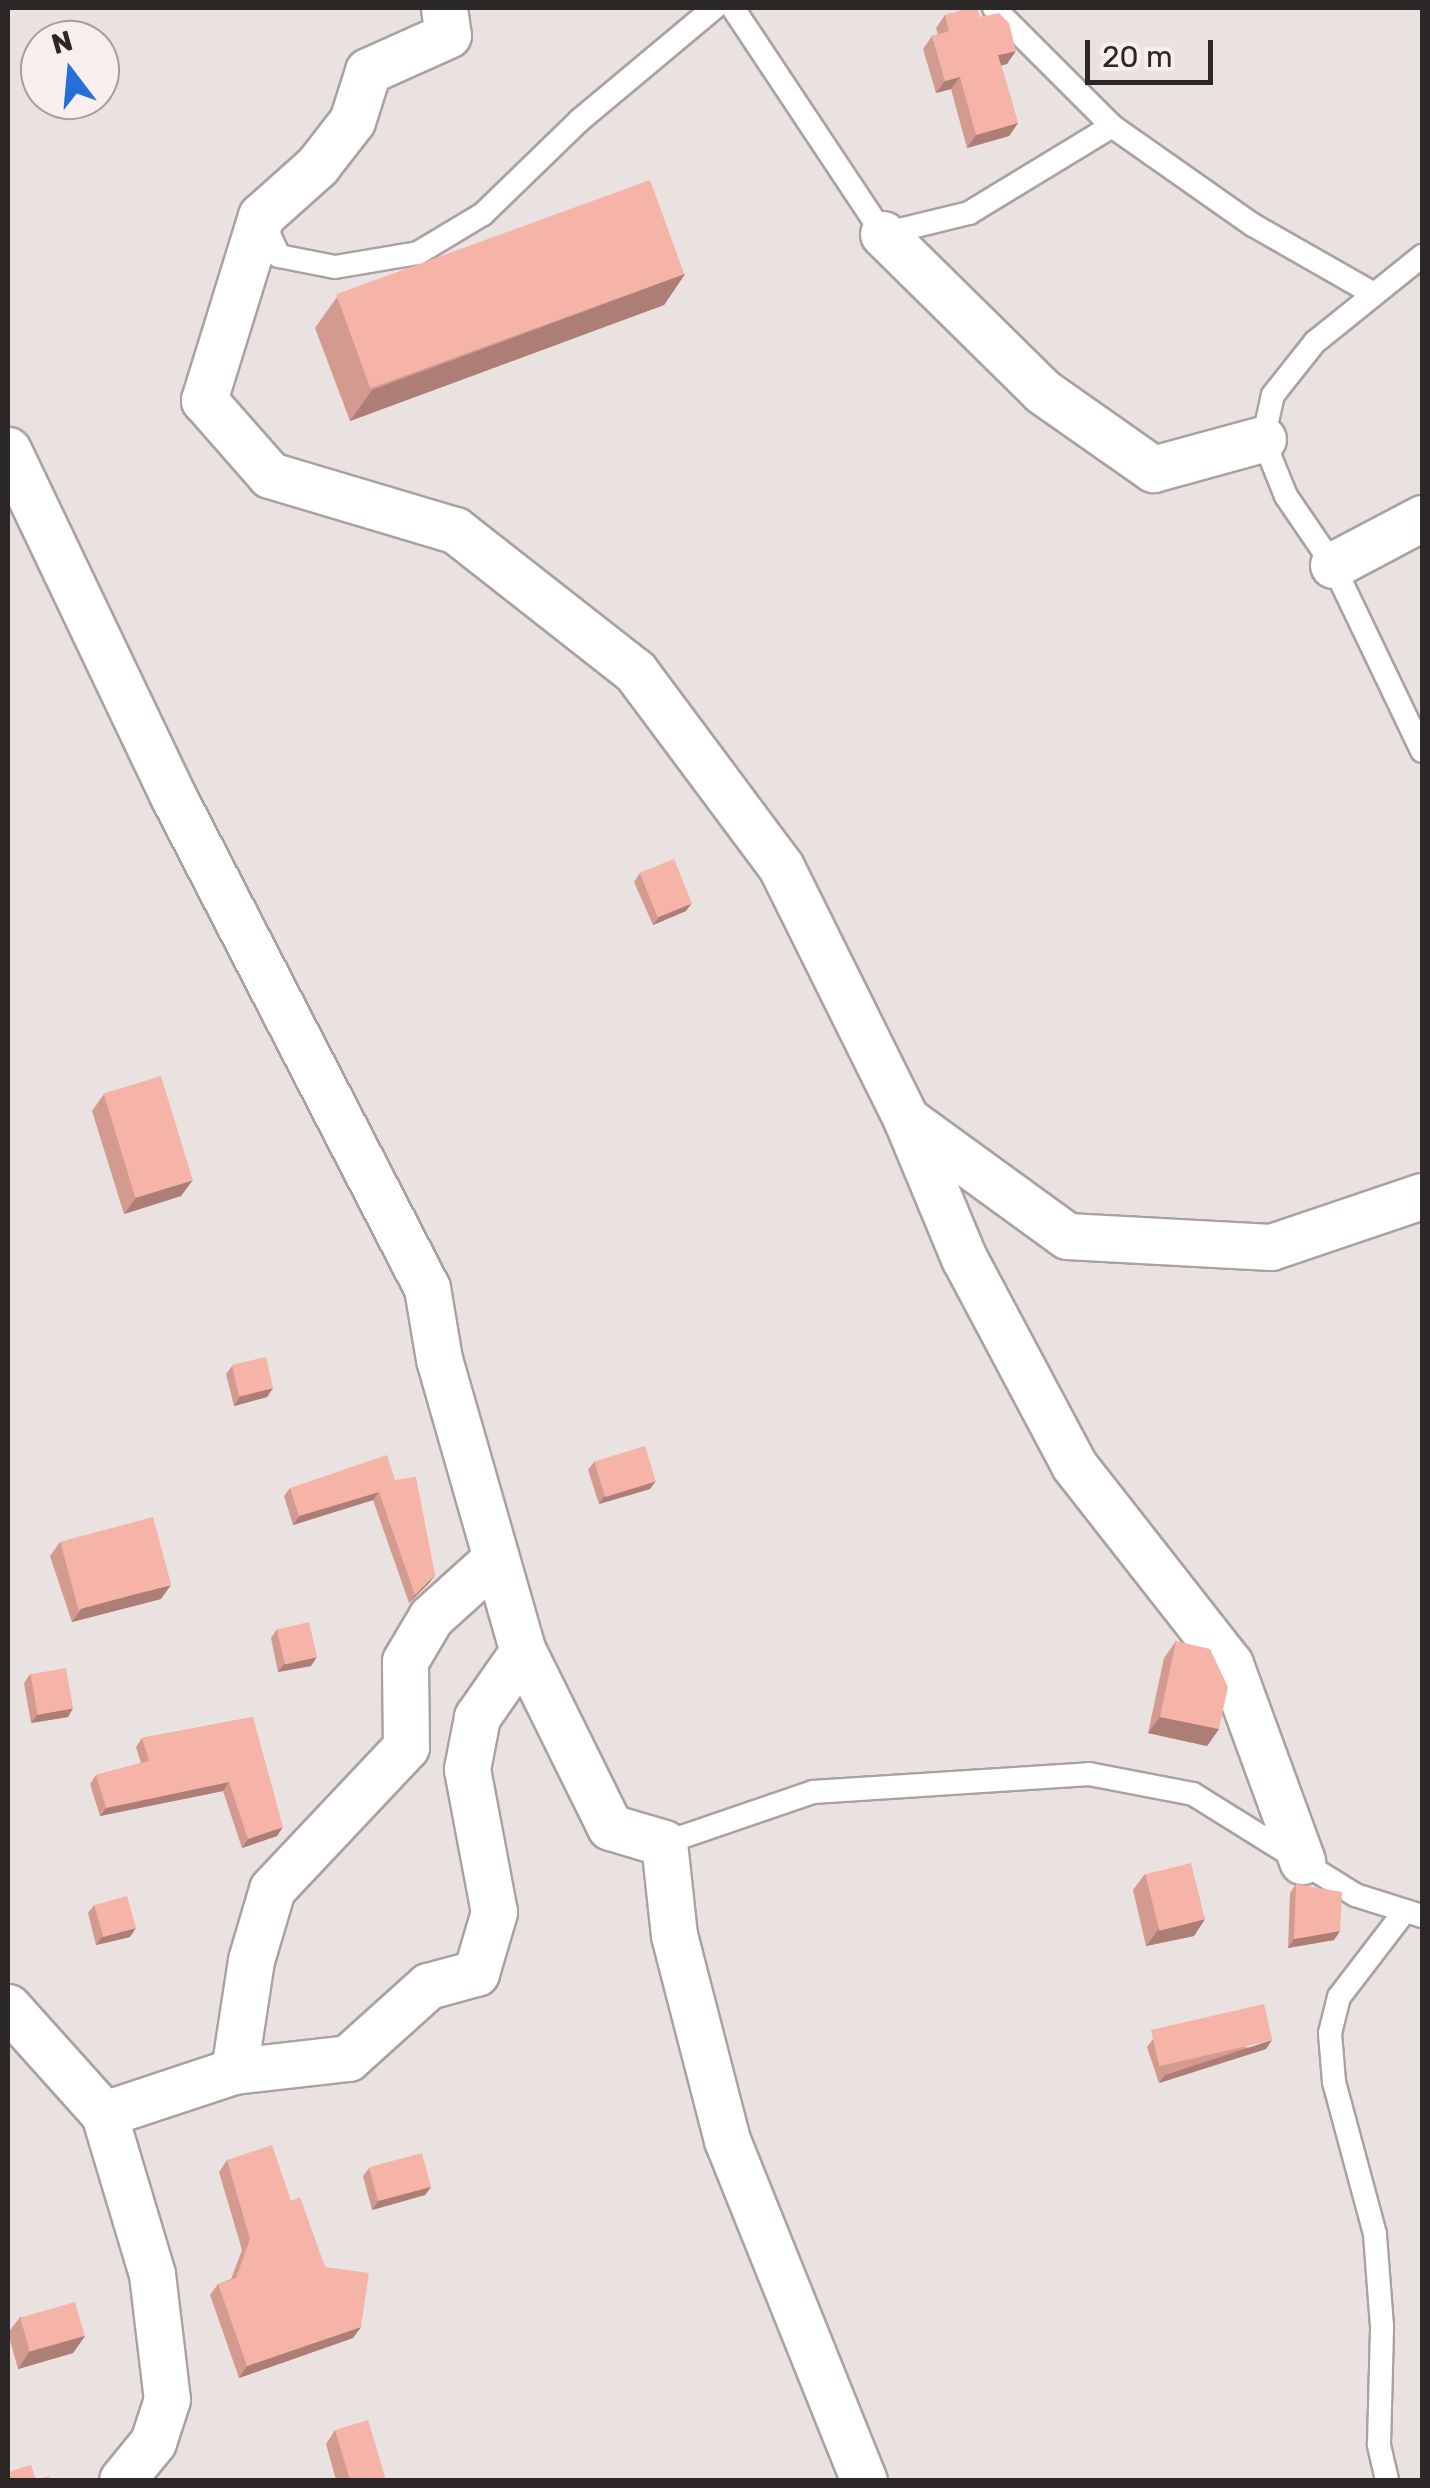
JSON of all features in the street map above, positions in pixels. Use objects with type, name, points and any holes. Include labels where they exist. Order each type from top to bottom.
[{"type":"street","points":[[444,8],[448,35],[368,70],[352,121],[317,166],[261,216],[204,400],[270,475],[455,530],[636,671],[781,866],[906,1119],[964,1258],[1074,1465],[1230,1664],[1302,1861]]},
{"type":"street","points":[[882,234],[1042,391],[1153,469],[1263,439]]},
{"type":"street","points":[[8,450],[172,794],[427,1288],[439,1359],[493,1561],[523,1651],[610,1827],[664,1843],[674,1935],[727,2140],[864,2480]]},
{"type":"street","points":[[1334,565],[1422,518]]},
{"type":"street","points":[[906,1119],[1067,1236],[1272,1247],[1422,1196]]},
{"type":"street","points":[[234,2071],[250,1960],[272,1888],[406,1747],[404,1661],[431,1617],[493,1561]]},
{"type":"street","points":[[104,2114],[234,2071],[348,2058],[428,1986],[476,1974],[494,1912],[466,1768],[477,1717],[523,1651]]},
{"type":"street","points":[[9,2004],[104,2114],[152,2274],[167,2398],[153,2442],[122,2480]]},
{"type":"lane","points":[[261,216],[280,256],[335,267],[418,252],[484,214],[580,120],[714,8]]},
{"type":"lane","points":[[733,8],[882,234],[969,212],[1112,126]]},
{"type":"lane","points":[[994,8],[1112,126],[1253,225],[1372,293]]},
{"type":"lane","points":[[1422,256],[1316,342],[1273,396],[1263,439],[1286,496],[1334,565],[1422,751]]},
{"type":"lane","points":[[664,1843],[813,1792],[1088,1774],[1193,1794],[1355,1896],[1414,1914],[1339,1997],[1330,2032],[1334,2082],[1375,2234],[1382,2326],[1378,2444],[1386,2480]]},
{"type":"building","points":[[977,8],[980,17],[999,13],[1009,23],[1016,51],[998,55],[1018,123],[976,135],[960,77],[945,81],[932,36],[949,31],[945,15]]},
{"type":"building","points":[[650,180],[684,274],[370,388],[336,294]]},
{"type":"building","points":[[674,859],[692,904],[658,917],[640,873]]},
{"type":"building","points":[[161,1076],[193,1180],[135,1198],[104,1094]]},
{"type":"building","points":[[266,1357],[273,1388],[239,1396],[232,1365]]},
{"type":"building","points":[[645,1446],[656,1481],[605,1497],[594,1461]]},
{"type":"building","points":[[387,1455],[395,1480],[416,1477],[435,1575],[415,1595],[379,1492],[299,1516],[290,1488]]},
{"type":"building","points":[[153,1517],[171,1585],[78,1609],[60,1542]]},
{"type":"building","points":[[309,1622],[317,1657],[285,1665],[277,1629]]},
{"type":"building","points":[[1176,1641],[1210,1649],[1228,1687],[1219,1729],[1160,1717]]},
{"type":"building","points":[[66,1668],[73,1708],[38,1715],[31,1674]]},
{"type":"building","points":[[253,1717],[283,1827],[248,1839],[229,1782],[106,1808],[96,1775],[149,1761],[142,1738]]},
{"type":"building","points":[[1191,1863],[1205,1919],[1159,1931],[1145,1874]]},
{"type":"building","points":[[1296,1884],[1342,1892],[1340,1931],[1294,1939]]},
{"type":"building","points":[[127,1896],[136,1928],[103,1937],[94,1905]]},
{"type":"building","points":[[1264,2004],[1272,2040],[1159,2066],[1151,2030]]},
{"type":"building","points":[[272,2145],[291,2201],[300,2197],[325,2267],[369,2273],[361,2327],[247,2366],[218,2284],[236,2278],[250,2239],[227,2160]]},
{"type":"building","points":[[422,2153],[431,2187],[378,2201],[369,2167]]},
{"type":"building","points":[[75,2302],[85,2336],[30,2351],[20,2318]]},
{"type":"building","points":[[368,2420],[386,2480],[350,2480],[335,2430]]},
{"type":"building","points":[[31,2465],[36,2480],[8,2480],[8,2472]]}]
